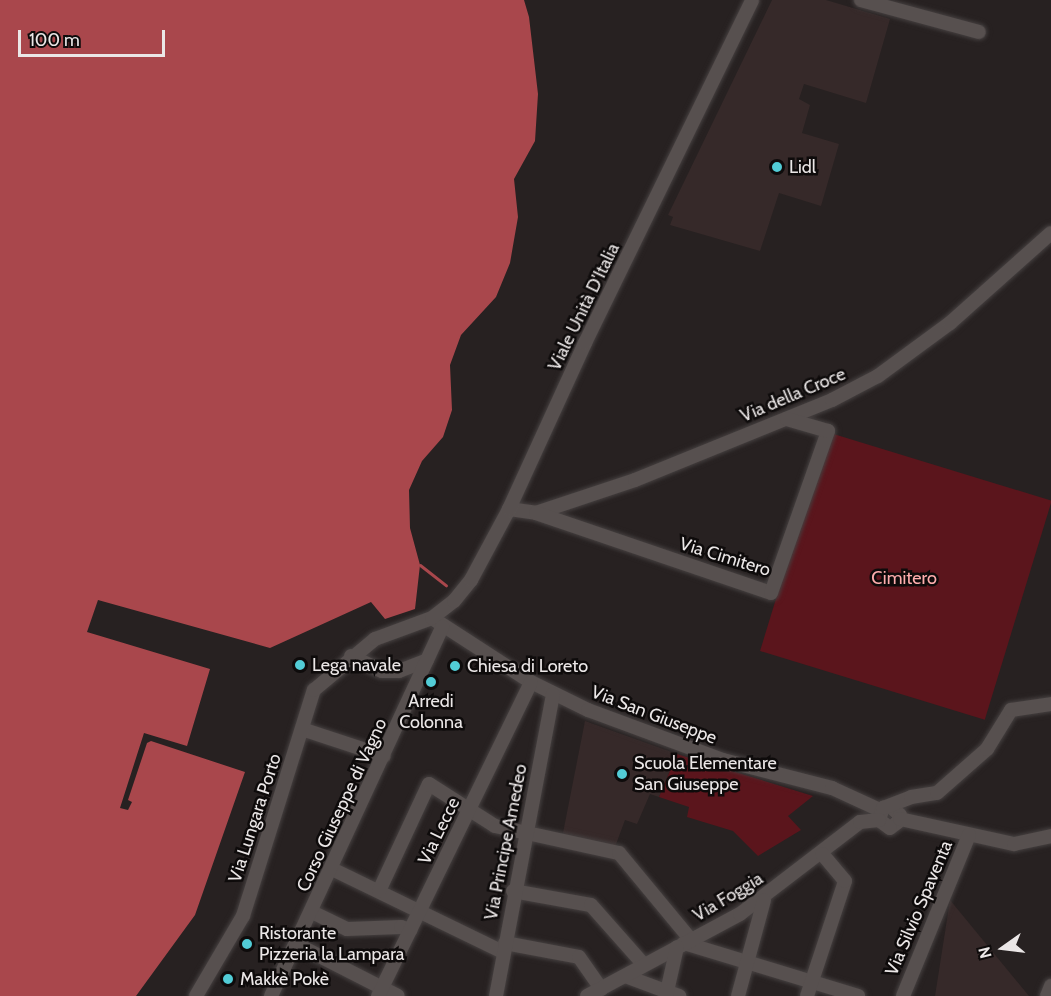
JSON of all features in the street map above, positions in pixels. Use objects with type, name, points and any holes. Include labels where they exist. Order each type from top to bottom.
[{"type":"street","name":"Viale Unità D'Italia","points":[[437,622],[471,580],[509,509],[585,343],[752,0]]},
{"type":"street","points":[[861,0],[979,32]]},
{"type":"street","name":"Via della Croce","points":[[509,509],[536,513],[635,480],[787,419],[878,376],[950,324],[1051,233]]},
{"type":"street","name":"Via Cimitero","points":[[536,513],[771,593],[828,431],[787,419]]},
{"type":"street","name":"Via Lungara Porto","points":[[196,996],[243,916],[314,690],[351,656],[375,639],[437,622]]},
{"type":"street","name":"Corso Giuseppe di Vagno","points":[[271,996],[332,869],[427,660],[437,622]]},
{"type":"street","name":"Via San Giuseppe","points":[[437,622],[553,694],[684,747],[832,788],[883,812],[899,812],[900,819]]},
{"type":"street","points":[[351,656],[382,671],[399,672],[427,660]]},
{"type":"street","name":"Via Lecce","points":[[380,992],[531,682]]},
{"type":"street","name":"Via Principe Amedeo","points":[[496,996],[513,891],[553,694]]},
{"type":"street","points":[[883,812],[911,797],[937,793],[987,748],[1011,710],[1051,704]]},
{"type":"street","points":[[303,729],[384,756]]},
{"type":"street","points":[[379,891],[429,784],[495,826],[619,853],[684,943],[858,996]]},
{"type":"street","name":"Via San Giuseppe","points":[[883,812],[890,828],[900,819]]},
{"type":"street","name":"Via Foggia","points":[[587,996],[764,900],[860,822],[883,812]]},
{"type":"street","name":"Via San Giuseppe","points":[[900,819],[1014,844],[1051,836]]},
{"type":"street","name":"Via Silvio Spaventa","points":[[903,996],[969,834]]},
{"type":"street","points":[[807,996],[845,881],[822,854]]},
{"type":"street","points":[[332,869],[504,948],[579,957],[601,988]]},
{"type":"street","points":[[513,891],[591,905],[644,965]]},
{"type":"street","points":[[738,996],[764,900]]},
{"type":"street","points":[[312,912],[347,930],[411,930]]},
{"type":"street","points":[[625,976],[671,995],[684,943]]},
{"type":"street","points":[[296,944],[380,992],[398,996]]},
{"type":"street","points":[[1047,996],[1051,986]]},
{"type":"shaded area","points":[[0,0],[524,0],[529,17],[538,94],[535,141],[514,179],[518,217],[510,263],[496,297],[461,335],[450,365],[452,410],[443,437],[422,461],[409,490],[410,528],[420,565],[415,609],[385,619],[371,602],[270,648],[98,600],[87,632],[210,669],[187,746],[144,733],[120,808],[128,810],[132,802],[128,800],[147,743],[151,741],[245,772],[195,915],[136,996],[0,996]]},
{"type":"shaded area","points":[[772,0],[826,0],[890,19],[866,103],[804,84],[799,99],[810,105],[802,133],[839,144],[821,206],[779,193],[760,251],[670,225],[673,217],[668,215]]},
{"type":"shaded area","name":"Scuola Elementare San Giuseppe","points":[[585,721],[677,754],[659,797],[650,794],[637,824],[625,820],[615,847],[562,838]]},
{"type":"shaded area","points":[[950,900],[1029,996],[935,996]]},
{"type":"green space","name":"Cimitero","points":[[827,432],[1051,500],[985,720],[760,651]]},
{"type":"green space","points":[[677,754],[813,796],[788,816],[801,830],[758,856],[733,831],[687,817],[689,807],[659,797]]},
{"type":"waterway","points":[[420,565],[446,585]]},
{"type":"place","name":"Lidl","points":[[777,167]]},
{"type":"place","name":"Lega navale","points":[[300,665]]},
{"type":"place","name":"Chiesa di Loreto","points":[[455,666]]},
{"type":"place","name":"Arredi Colonna","points":[[431,682]]},
{"type":"place","name":"Scuola Elementare San Giuseppe","points":[[622,774]]},
{"type":"place","name":"Ristorante Pizzeria la Lampara","points":[[247,944]]},
{"type":"place","name":"Makkè Pokè","points":[[228,979]]}]
